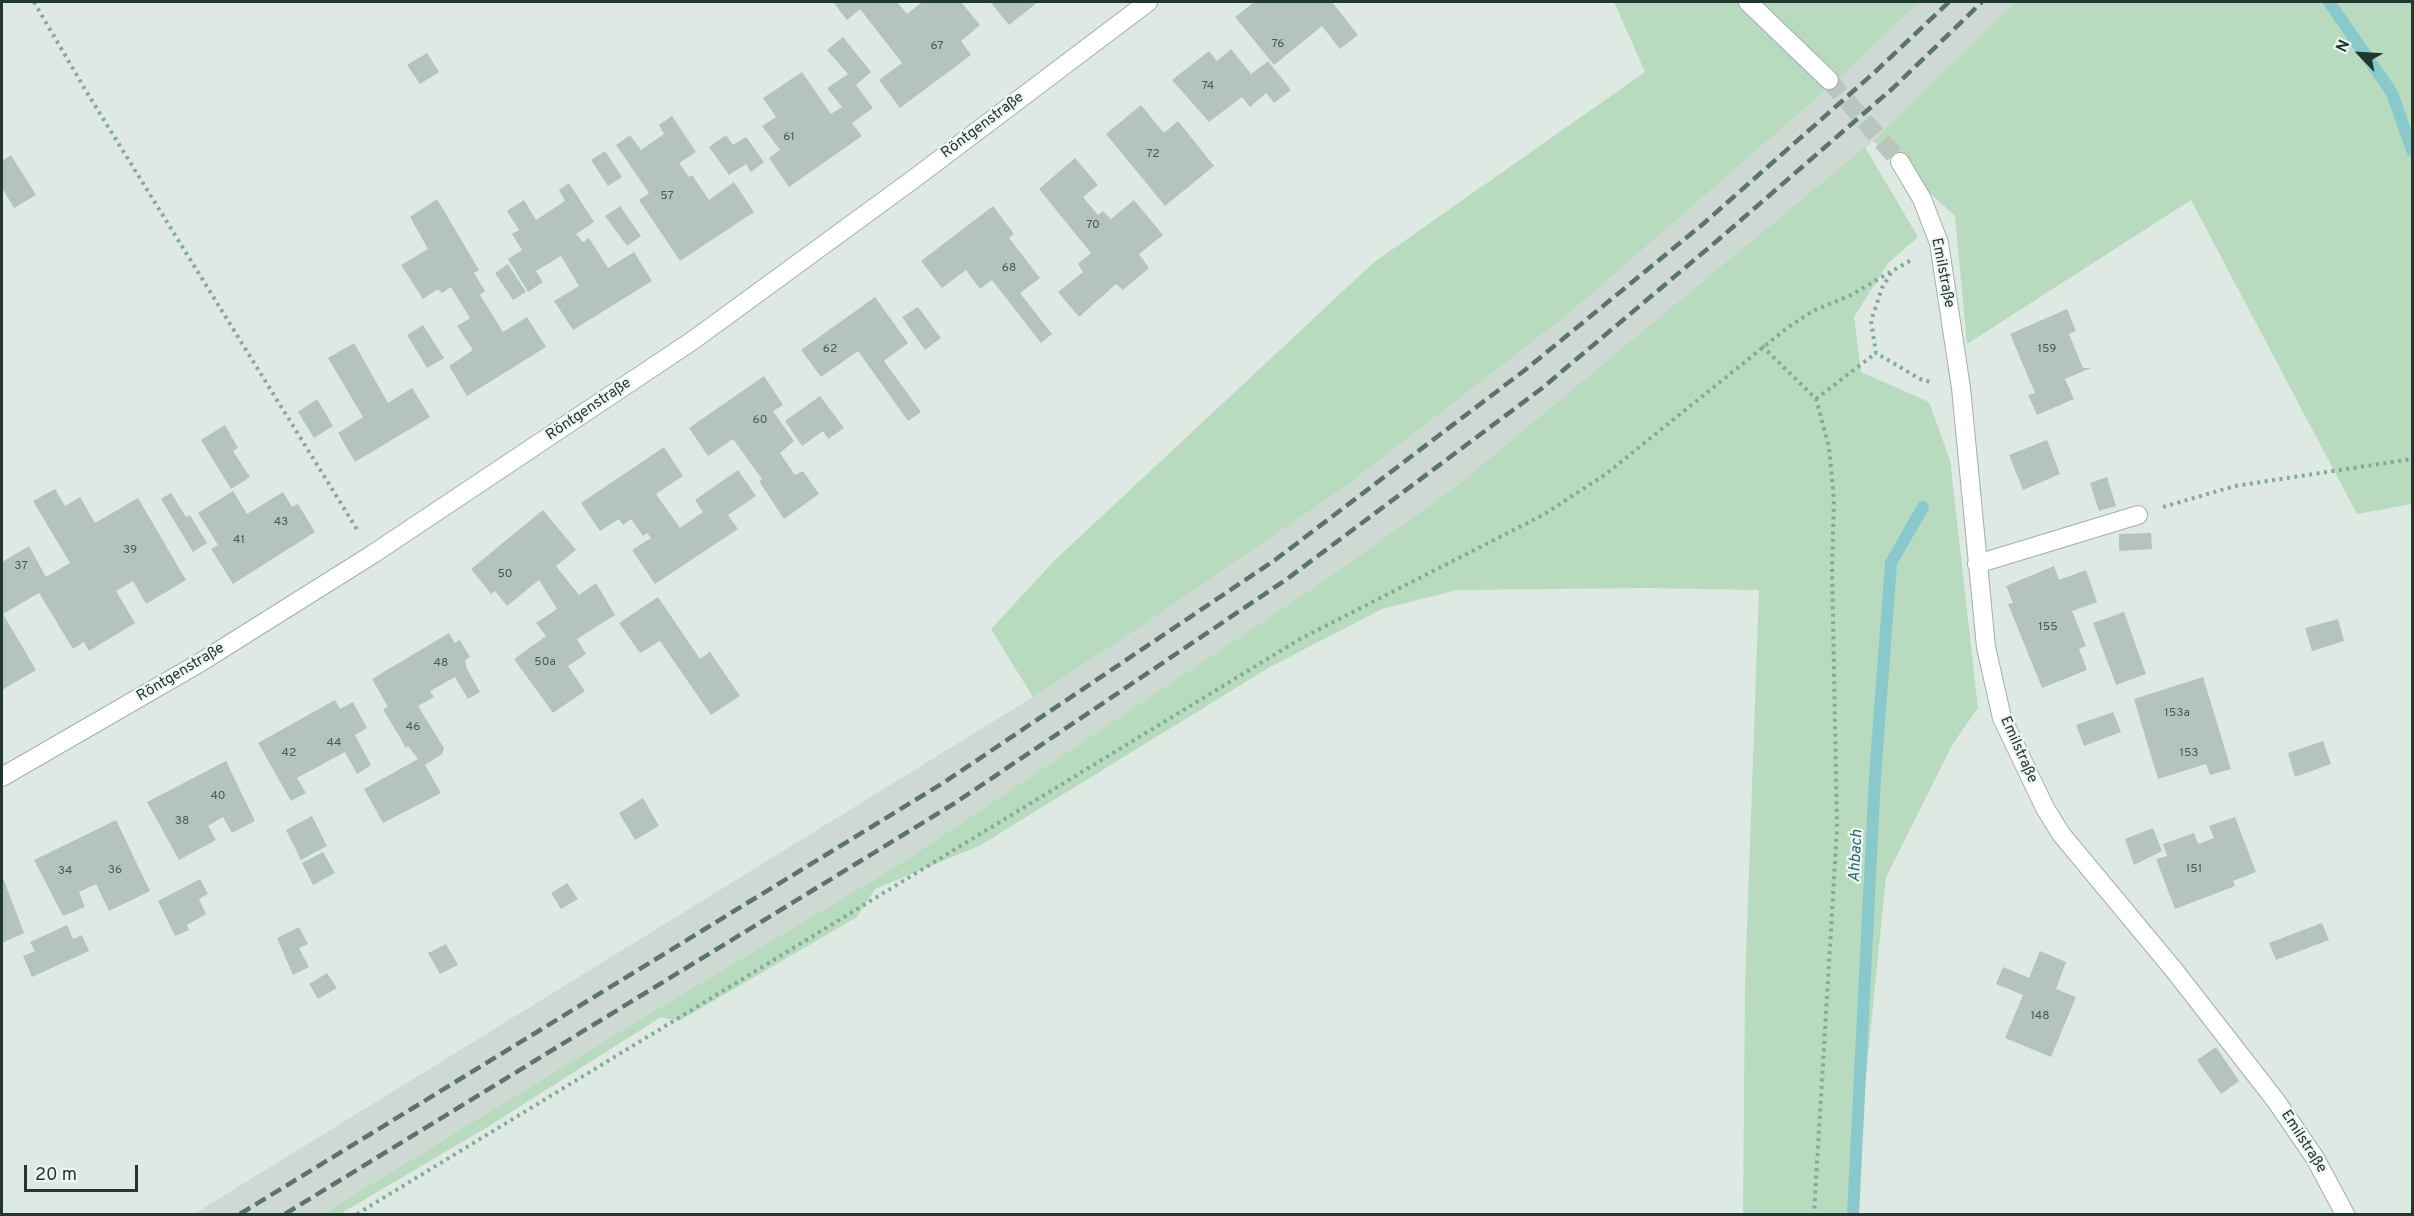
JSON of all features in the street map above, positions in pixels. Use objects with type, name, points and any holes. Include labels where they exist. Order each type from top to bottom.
[{"type":"street","name":"Röntgenstraße","points":[[2,777],[201,662],[373,554],[692,340],[924,171],[1148,2]]},
{"type":"street","points":[[1750,4],[1829,80]]},
{"type":"street","name":"Emilstraße","points":[[1900,162],[1922,199],[1939,243],[1961,388],[1986,647],[2002,718],[2044,808],[2061,834],[2174,970],[2276,1101],[2316,1158],[2345,1215]]},
{"type":"street","points":[[1977,564],[2138,515]]},
{"type":"path","points":[[34,2],[86,91],[373,554]]},
{"type":"path","points":[[357,1215],[1300,639],[1543,515],[1606,474],[1762,346],[1813,311],[1851,295],[1892,272],[1882,288],[1871,321],[1876,353]]},
{"type":"path","points":[[1762,346],[1816,399],[1829,447],[1834,500],[1832,588],[1837,829],[1814,1215]]},
{"type":"path","points":[[1876,353],[1922,380],[1961,388]]},
{"type":"path","points":[[1816,399],[1876,353]]},
{"type":"path","points":[[2138,515],[2235,486],[2412,459]]},
{"type":"shaded area","points":[[1919,2],[2015,2],[1873,141],[1454,488],[1328,578],[897,866],[649,1014],[323,1214],[194,1214],[1033,697],[1130,634],[1346,486],[1571,312],[1837,80]]},
{"type":"green space","points":[[1614,2],[1919,2],[1837,80],[1571,312],[1346,486],[1130,634],[1033,697],[991,629],[1055,560],[1373,263],[1645,72]]},
{"type":"green space","points":[[2015,2],[2412,2],[2412,504],[2357,514],[2191,200],[1967,344],[1955,216],[1873,141]]},
{"type":"green space","points":[[1865,147],[1918,237],[1888,263],[1854,317],[1861,372],[1929,402],[1950,460],[1978,708],[1952,745],[1886,877],[1852,1214],[1743,1214],[1745,983],[1759,590],[1647,588],[1457,590],[1382,609],[1270,667],[979,846],[875,889],[857,917],[679,1021],[661,1017],[489,1126],[340,1214],[323,1214],[649,1014],[897,866],[1328,578],[1454,488]]},
{"type":"building","points":[[833,2],[897,2],[907,14],[922,2],[961,2],[980,25],[961,41],[971,55],[900,108],[879,80],[902,63],[860,9],[847,20]]},
{"type":"building","points":[[990,2],[1038,2],[1009,25]]},
{"type":"building","points":[[1254,2],[1332,2],[1358,35],[1340,49],[1322,26],[1274,65],[1235,17]]},
{"type":"building","points":[[843,37],[871,72],[856,85],[873,108],[852,123],[862,136],[789,187],[769,158],[780,150],[762,126],[776,117],[763,98],[802,72],[831,114],[842,107],[827,88],[848,74],[827,50]]},
{"type":"building","points":[[1231,49],[1251,74],[1268,61],[1291,90],[1274,103],[1266,93],[1250,107],[1242,97],[1209,122],[1172,80],[1209,51],[1217,61]]},
{"type":"building","points":[[427,53],[439,72],[420,84],[407,65]]},
{"type":"building","points":[[1141,105],[1164,133],[1178,121],[1214,166],[1165,206],[1106,134]]},
{"type":"building","points":[[672,116],[696,152],[679,163],[689,177],[692,175],[709,200],[734,182],[754,212],[680,261],[639,200],[649,193],[616,145],[630,135],[641,150],[664,134],[659,125]]},
{"type":"building","points":[[726,135],[733,145],[746,137],[764,162],[751,172],[746,164],[729,175],[709,147]]},
{"type":"building","points":[[605,151],[622,177],[608,186],[591,160]]},
{"type":"building","points":[[11,155],[36,195],[14,208],[2,188],[2,161]]},
{"type":"building","points":[[1075,158],[1098,185],[1083,197],[1098,215],[1103,211],[1111,219],[1134,200],[1163,235],[1139,254],[1149,268],[1123,290],[1116,284],[1079,317],[1058,292],[1083,272],[1078,264],[1091,253],[1039,189]]},
{"type":"building","points":[[569,183],[594,222],[576,234],[583,242],[589,238],[608,268],[634,252],[652,281],[573,330],[554,301],[579,286],[561,256],[536,271],[543,282],[528,292],[508,259],[522,250],[512,234],[519,230],[507,211],[524,200],[536,220],[565,201],[559,190]]},
{"type":"building","points":[[437,199],[479,270],[474,273],[485,291],[480,295],[503,332],[527,317],[546,347],[467,396],[449,366],[473,350],[457,326],[470,318],[451,287],[442,293],[438,289],[423,299],[401,265],[428,249],[410,217]]},
{"type":"building","points":[[620,206],[641,236],[627,246],[605,216]]},
{"type":"building","points":[[993,206],[1014,234],[1009,238],[1040,278],[1020,293],[1052,334],[1041,343],[992,280],[980,289],[966,270],[942,288],[921,261]]},
{"type":"building","points":[[508,264],[526,292],[513,300],[495,273]]},
{"type":"building","points":[[875,297],[908,343],[884,361],[921,412],[908,421],[858,351],[821,377],[801,350]]},
{"type":"building","points":[[918,307],[941,338],[925,350],[902,317]]},
{"type":"building","points":[[2067,309],[2076,331],[2069,334],[2083,368],[2091,368],[2065,379],[2074,399],[2037,415],[2028,395],[2035,393],[2010,334]]},
{"type":"building","points":[[423,325],[444,358],[427,368],[407,335]]},
{"type":"building","points":[[354,343],[388,403],[412,388],[430,417],[355,462],[338,433],[363,417],[328,358]]},
{"type":"building","points":[[764,376],[783,405],[773,411],[794,441],[780,453],[795,475],[803,471],[819,494],[784,519],[759,481],[762,479],[733,439],[708,456],[689,428]]},
{"type":"building","points":[[820,396],[844,428],[828,439],[823,431],[802,446],[785,421]]},
{"type":"building","points":[[317,399],[333,426],[314,438],[298,412]]},
{"type":"building","points":[[225,425],[238,448],[233,451],[250,477],[231,489],[201,440]]},
{"type":"building","points":[[2047,440],[2060,474],[2023,490],[2009,455]]},
{"type":"building","points":[[664,447],[683,476],[656,494],[680,528],[703,512],[695,500],[738,470],[756,496],[728,515],[738,529],[655,584],[632,550],[651,538],[647,533],[643,536],[631,519],[623,525],[619,519],[600,531],[581,503]]},
{"type":"building","points":[[2107,477],[2116,506],[2099,511],[2090,483]]},
{"type":"building","points":[[55,489],[65,506],[80,497],[95,523],[138,498],[186,580],[146,604],[133,581],[116,591],[135,623],[89,651],[84,642],[73,649],[39,593],[3,614],[36,670],[2,690],[2,562],[29,546],[46,577],[70,563],[33,501]]},
{"type":"building","points":[[233,491],[247,514],[283,492],[292,507],[298,504],[315,532],[233,584],[211,549],[218,545],[198,513]]},
{"type":"building","points":[[171,493],[186,517],[190,515],[207,543],[193,552],[161,499]]},
{"type":"building","points":[[543,510],[576,550],[556,566],[579,595],[596,583],[615,615],[577,639],[586,654],[568,666],[585,691],[553,713],[514,659],[546,636],[536,623],[557,609],[539,580],[507,606],[495,591],[491,594],[471,569]]},
{"type":"building","points":[[2151,533],[2152,549],[2119,551],[2119,534]]},
{"type":"building","points":[[2054,566],[2059,580],[2086,570],[2097,602],[2072,611],[2086,646],[2079,649],[2087,670],[2042,688],[2008,604],[2013,603],[2006,586]]},
{"type":"building","points":[[658,597],[700,659],[710,652],[740,696],[711,715],[660,641],[640,653],[619,623]]},
{"type":"building","points":[[2124,612],[2146,674],[2116,685],[2093,623]]},
{"type":"building","points":[[2338,619],[2344,641],[2312,651],[2305,628]]},
{"type":"building","points":[[449,633],[455,643],[460,640],[470,657],[465,660],[467,669],[480,692],[468,699],[455,677],[430,691],[434,697],[418,706],[444,748],[442,754],[425,765],[441,793],[383,823],[364,789],[418,759],[408,746],[406,748],[383,709],[388,707],[372,679]]},
{"type":"building","points":[[2203,677],[2231,769],[2210,775],[2206,764],[2158,779],[2134,699]]},
{"type":"building","points":[[335,700],[340,709],[353,702],[367,728],[355,735],[371,765],[357,774],[345,752],[297,778],[306,793],[291,801],[258,743]]},
{"type":"building","points":[[2113,712],[2121,732],[2084,746],[2076,725]]},
{"type":"building","points":[[2323,741],[2331,764],[2295,777],[2288,753]]},
{"type":"building","points":[[226,761],[255,821],[232,833],[223,817],[208,826],[216,840],[179,860],[147,802]]},
{"type":"building","points":[[643,798],[659,826],[635,840],[619,813]]},
{"type":"building","points":[[312,816],[327,846],[301,860],[286,830]]},
{"type":"building","points":[[2235,817],[2256,872],[2233,881],[2235,886],[2175,909],[2156,859],[2167,856],[2163,844],[2194,833],[2198,844],[2214,838],[2209,826]]},
{"type":"building","points":[[116,820],[150,891],[109,911],[96,884],[79,892],[85,907],[63,916],[34,860]]},
{"type":"building","points":[[2153,828],[2162,851],[2134,865],[2125,839]]},
{"type":"building","points":[[323,852],[335,873],[313,885],[302,863]]},
{"type":"building","points":[[2,875],[24,933],[2,943]]},
{"type":"building","points":[[200,879],[208,894],[199,899],[206,914],[187,925],[189,930],[175,936],[158,901]]},
{"type":"building","points":[[567,883],[578,899],[561,909],[551,893]]},
{"type":"building","points":[[2322,923],[2329,940],[2276,960],[2269,943]]},
{"type":"building","points":[[67,925],[73,939],[82,935],[89,951],[32,977],[23,956],[35,951],[30,942]]},
{"type":"building","points":[[299,927],[308,944],[299,948],[309,967],[293,975],[277,938]]},
{"type":"building","points":[[446,944],[458,965],[440,974],[428,953]]},
{"type":"building","points":[[2040,951],[2066,962],[2056,989],[2076,997],[2051,1057],[2005,1038],[2023,995],[1996,984],[2003,967],[2029,978]]},
{"type":"building","points":[[327,973],[337,988],[318,999],[309,984]]},
{"type":"building","points":[[2216,1047],[2239,1081],[2221,1094],[2197,1060]]},
{"type":"waterway","points":[[2329,2],[2392,93],[2412,150]]},
{"type":"waterway","name":"Ahbach","points":[[1853,1214],[1875,777],[1891,563],[1923,507]]},
{"type":"tunnel","points":[[1829,80],[1900,162]]},
{"type":"railway","points":[[240,1214],[943,783],[1275,560],[1525,370],[1703,224],[1876,71],[1949,2]]},
{"type":"railway","points":[[285,1214],[955,803],[1287,579],[1541,389],[1893,88],[1982,2]]}]
